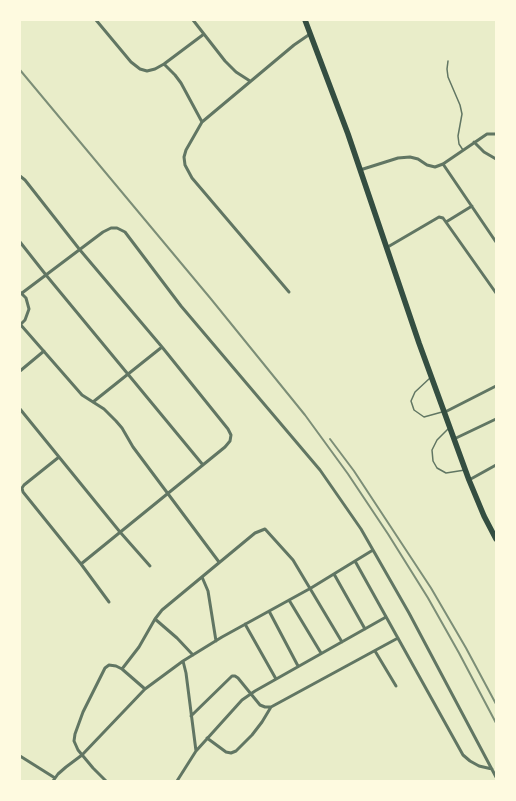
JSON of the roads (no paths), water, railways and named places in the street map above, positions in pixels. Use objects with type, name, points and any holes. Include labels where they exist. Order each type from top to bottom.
[{"type":"highway","points":[[305,20],[348,134],[386,248],[465,470],[484,516],[496,538]]},
{"type":"street","points":[[96,20],[131,62],[140,69],[147,71],[164,64],[204,34]]},
{"type":"street","points":[[193,20],[225,61],[236,72],[250,81]]},
{"type":"street","points":[[289,292],[192,178],[185,165],[184,157],[186,150],[202,122],[294,45],[310,34]]},
{"type":"street","points":[[164,64],[181,83],[202,122]]},
{"type":"street","points":[[360,170],[398,158],[410,157],[435,167],[443,164],[487,134],[496,134]]},
{"type":"street","points":[[474,142],[484,152],[496,159]]},
{"type":"street","points":[[443,164],[496,242]]},
{"type":"street","points":[[20,176],[25,180],[80,250],[162,347],[228,429],[231,435],[230,441],[225,447],[81,564]]},
{"type":"street","points":[[446,222],[472,206]]},
{"type":"street","points":[[386,248],[439,217],[443,218],[496,293]]},
{"type":"street","points":[[219,562],[133,447],[122,428],[104,409],[82,394],[20,325],[28,315],[29,309],[28,303],[21,292],[111,228],[117,228],[125,232],[181,306],[320,470],[361,529],[410,613],[496,777]]},
{"type":"street","points":[[20,242],[204,465]]},
{"type":"street","points":[[94,402],[162,347]]},
{"type":"street","points":[[20,371],[44,351]]},
{"type":"street","points":[[445,412],[496,386]]},
{"type":"street","points":[[20,409],[120,532],[150,566]]},
{"type":"street","points":[[454,439],[496,419]]},
{"type":"street","points":[[58,457],[24,485],[22,492],[81,564],[109,602]]},
{"type":"street","points":[[469,480],[496,465]]},
{"type":"street","points":[[122,670],[162,610],[255,533],[264,529],[293,560],[342,642]]},
{"type":"street","points":[[20,756],[54,779],[66,766],[82,755],[145,689],[183,661],[245,624],[311,588],[373,550]]},
{"type":"street","points":[[355,561],[463,755],[470,762],[492,769]]},
{"type":"street","points":[[334,574],[365,629]]},
{"type":"street","points":[[202,577],[208,591],[216,641]]},
{"type":"street","points":[[289,600],[321,654]]},
{"type":"street","points":[[269,611],[298,666]]},
{"type":"street","points":[[177,781],[196,751],[242,700],[298,666],[386,617]]},
{"type":"street","points":[[155,619],[177,638],[193,655]]},
{"type":"street","points":[[245,624],[276,679]]},
{"type":"street","points":[[192,716],[232,676],[238,678],[250,694],[265,708],[271,707],[398,638]]},
{"type":"street","points":[[375,650],[396,686]]},
{"type":"street","points":[[183,661],[186,673],[196,751]]},
{"type":"street","points":[[106,781],[78,750],[74,741],[83,712],[105,668],[109,665],[116,666],[122,670],[145,689]]},
{"type":"street","points":[[207,738],[226,752],[231,753],[236,751],[252,735],[271,707]]},
{"type":"lane","points":[[448,60],[448,77],[460,105],[462,114],[458,136],[459,144],[463,150]]},
{"type":"lane","points":[[431,377],[415,392],[411,401],[414,410],[424,417],[445,412]]},
{"type":"lane","points":[[450,426],[436,440],[432,450],[433,461],[437,468],[446,473],[465,470]]},
{"type":"railway","points":[[20,70],[211,299],[305,415],[348,474],[428,598],[496,723]]},
{"type":"railway","points":[[330,439],[354,471],[431,588],[466,648],[496,704]]}]
